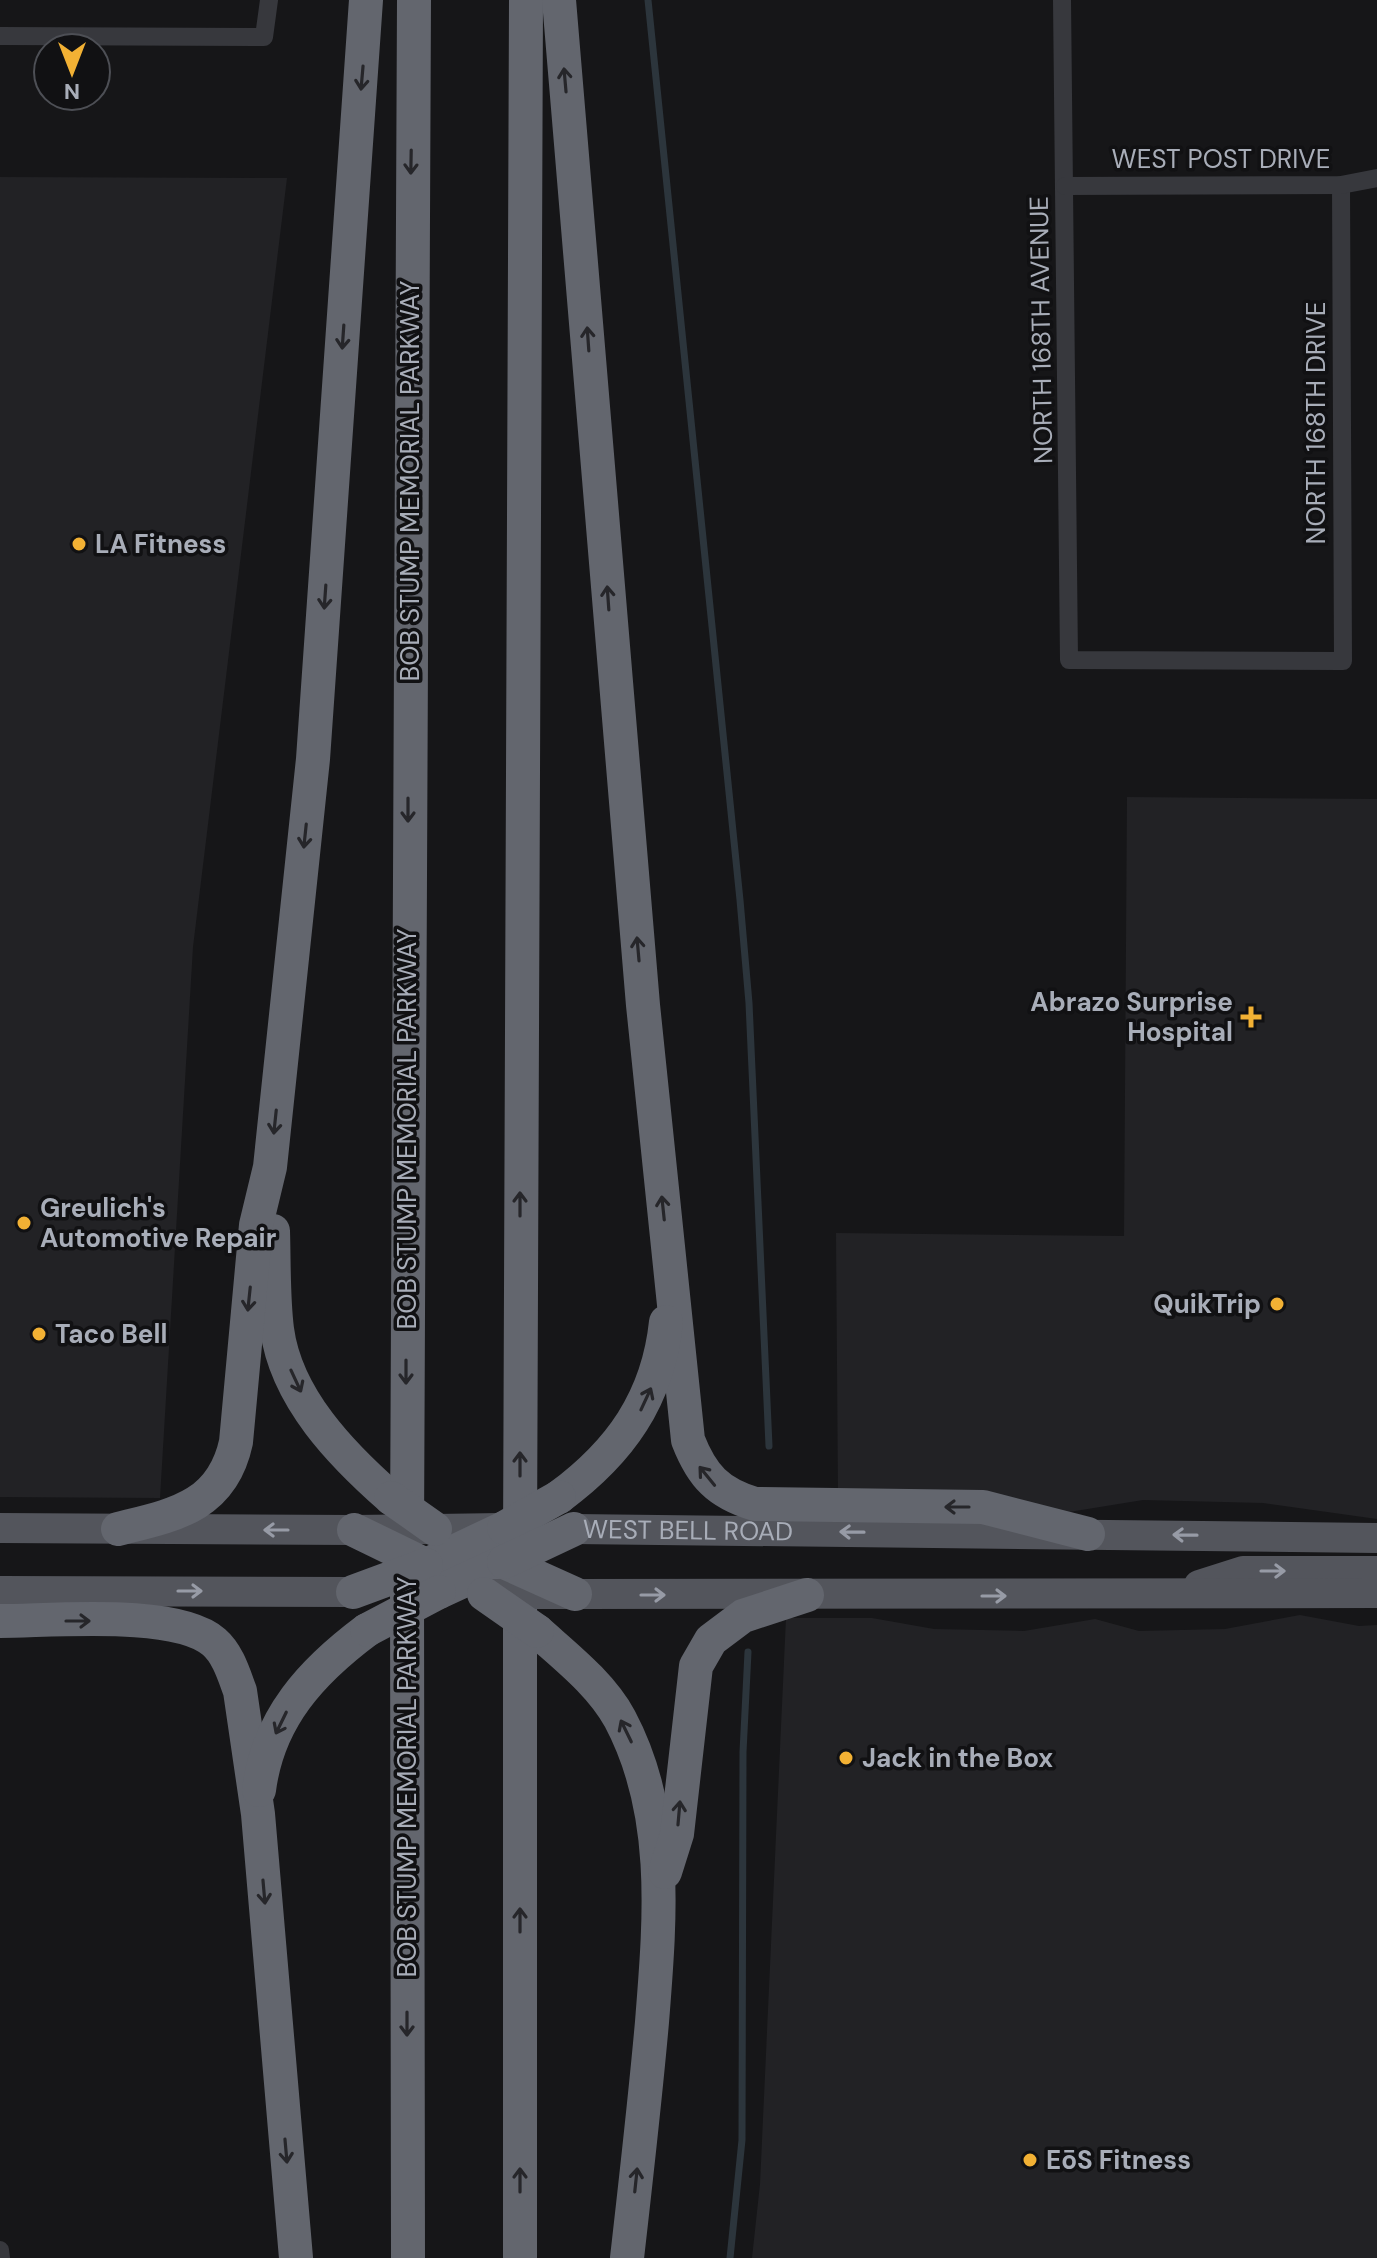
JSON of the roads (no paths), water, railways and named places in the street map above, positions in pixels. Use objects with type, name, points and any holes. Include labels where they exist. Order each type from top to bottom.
[{"type":"highway","points":[[118,1529],[183,1511],[203,1499],[218,1485],[232,1459],[256,1225],[270,1167],[313,759],[366,0]]},
{"type":"highway","name":"BOB STUMP MEMORIAL PARKWAY","points":[[408,2258],[406,1083],[414,0]]},
{"type":"highway","points":[[520,2258],[520,1032],[526,0]]},
{"type":"highway","points":[[559,0],[614,676],[670,1286],[684,1372],[688,1440],[701,1470],[713,1485],[731,1497],[755,1504],[983,1507],[1088,1534]]},
{"type":"highway","points":[[270,1167],[277,1332],[310,1411],[330,1441],[354,1465],[435,1529],[469,1545],[504,1545],[574,1529]]},
{"type":"highway","points":[[258,1814],[267,1753],[282,1718],[314,1674],[353,1640],[453,1583],[504,1545],[574,1486],[633,1426],[658,1371],[670,1286]]},
{"type":"highway","points":[[354,1530],[537,1631],[575,1665],[618,1715],[635,1749],[651,1809],[661,1888],[649,2051],[627,2258]]},
{"type":"highway","points":[[453,1583],[469,1545]]},
{"type":"highway","points":[[504,1545],[575,1594]]},
{"type":"highway","points":[[353,1592],[453,1583]]},
{"type":"highway","points":[[661,1888],[677,1834],[696,1666],[711,1640],[743,1616],[807,1595]]},
{"type":"highway","points":[[0,1621],[170,1622],[197,1630],[216,1643],[240,1691],[258,1814],[296,2258]]},
{"type":"main road","points":[[0,1528],[435,1529],[504,1545]]},
{"type":"main road","name":"WEST BELL ROAD","points":[[574,1529],[1377,1538]]},
{"type":"main road","points":[[1171,1594],[1243,1571],[1377,1571]]},
{"type":"main road","points":[[453,1583],[575,1594],[1377,1593]]},
{"type":"main road","points":[[0,1591],[353,1592]]},
{"type":"street","points":[[0,36],[264,37],[269,0]]},
{"type":"street","name":"NORTH 168TH AVENUE","points":[[1062,0],[1069,660]]},
{"type":"street","name":"WEST POST DRIVE","points":[[1065,186],[1341,185],[1377,178]]},
{"type":"street","name":"NORTH 168TH DRIVE","points":[[1069,660],[1343,661],[1341,185]]},
{"type":"street","points":[[0,2250],[1,2258]]},
{"type":"waterway","points":[[648,0],[749,1003],[769,1446]]},
{"type":"waterway","points":[[730,2258],[742,2140],[743,1752],[748,1652]]},
{"type":"place","name":"LA Fitness","points":[[79,544]]},
{"type":"place","name":"Abrazo Surprise Hospital","points":[[1251,1017]]},
{"type":"place","name":"Greulich's Automotive Repair","points":[[24,1223]]},
{"type":"place","name":"QuikTrip","points":[[1277,1304]]},
{"type":"place","name":"Taco Bell","points":[[39,1334]]},
{"type":"place","name":"Jack in the Box","points":[[846,1758]]},
{"type":"place","name":"EōS Fitness","points":[[1030,2160]]}]
